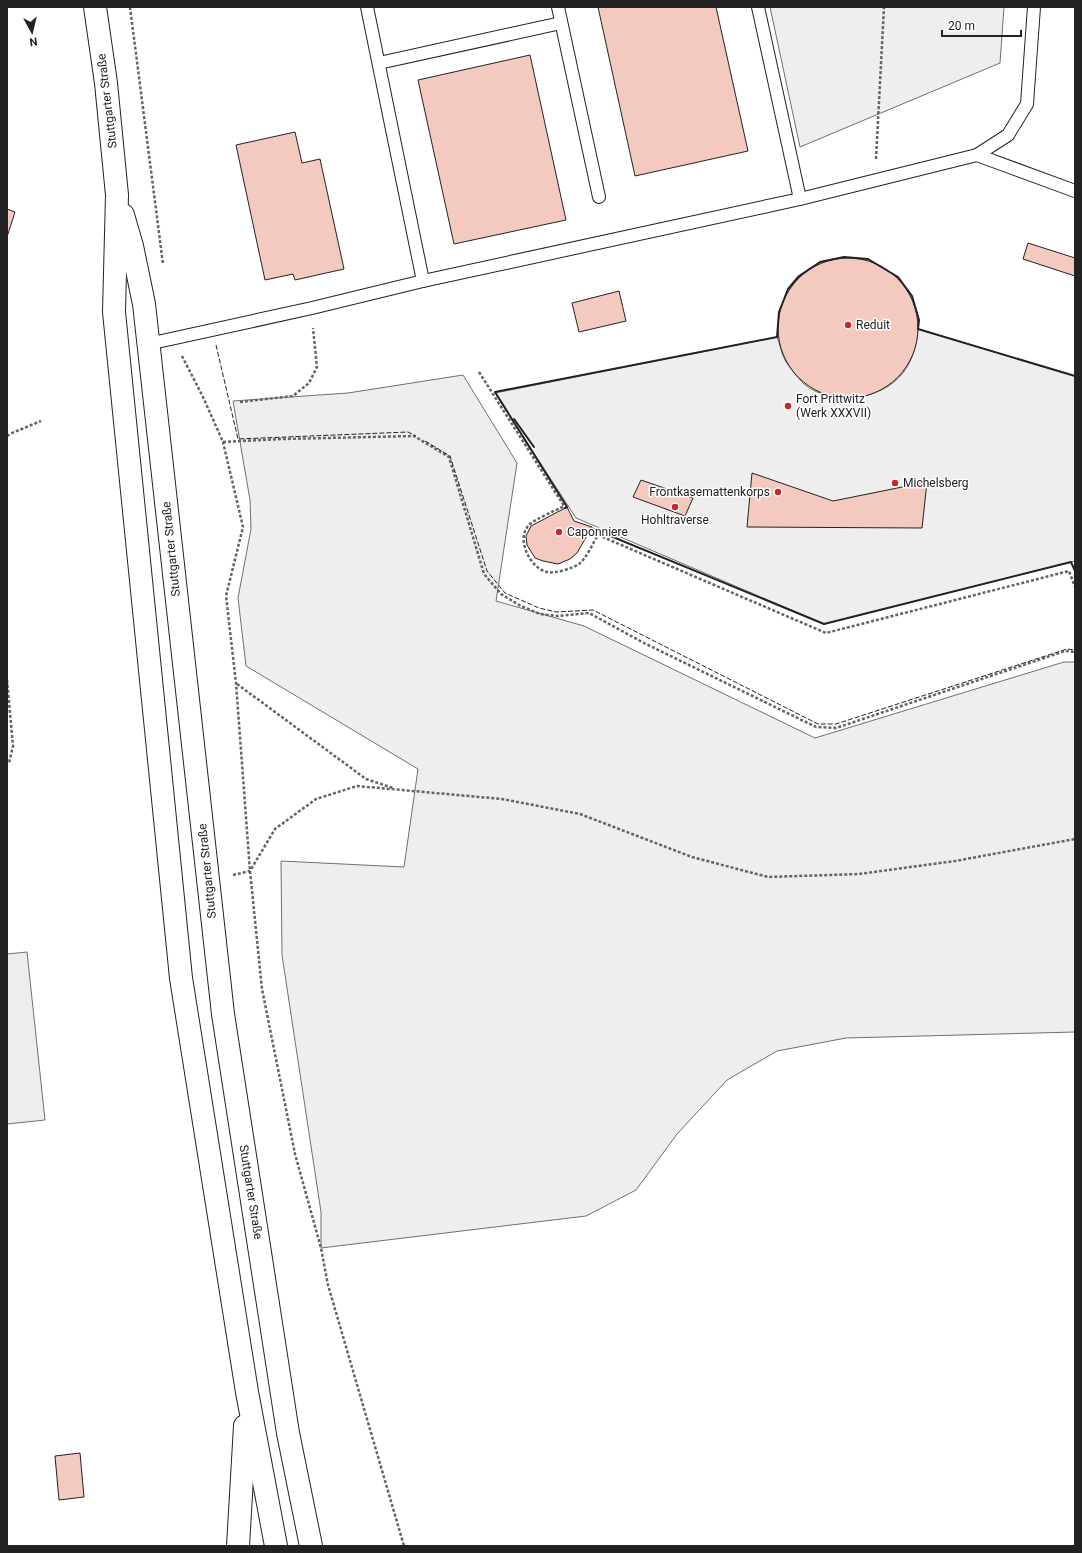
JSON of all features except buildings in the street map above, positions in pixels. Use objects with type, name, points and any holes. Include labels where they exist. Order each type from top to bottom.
[{"type":"main road","name":"Stuttgarter Straße","points":[[95,7],[106,83],[117,195],[114,312],[181,978],[247,1392],[276,1546]]},
{"type":"main road","name":"Stuttgarter Straße","points":[[117,195],[132,246],[144,304],[223,1014],[288,1433],[311,1546]]},
{"type":"main road","points":[[238,1546],[247,1392]]},
{"type":"lane","points":[[367,7],[423,281]]},
{"type":"lane","points":[[558,7],[599,197]]},
{"type":"lane","points":[[758,7],[800,198]]},
{"type":"lane","points":[[148,344],[312,308],[423,281],[800,198],[977,155],[1008,135],[1027,104],[1034,7]]},
{"type":"lane","points":[[379,63],[561,23]]},
{"type":"lane","points":[[977,155],[1075,191]]},
{"type":"path","points":[[130,7],[163,265]]},
{"type":"path","points":[[875,180],[884,7]]},
{"type":"path","points":[[240,402],[292,396],[309,383],[316,367],[312,308]]},
{"type":"path","points":[[173,339],[203,398],[223,442],[243,527],[226,596],[236,683],[250,871],[262,989],[295,1154],[321,1248],[328,1285],[404,1546]]},
{"type":"path","points":[[479,372],[564,506],[528,525],[523,536],[524,548],[533,563],[547,572],[564,570],[580,563],[598,535],[826,633],[1069,571],[1075,587]]},
{"type":"path","points":[[7,436],[40,421]]},
{"type":"path","points":[[223,442],[414,436],[449,457],[484,574],[501,594],[519,605],[540,614],[558,616],[589,613],[644,643],[816,727],[836,728],[1065,651],[1075,652]]},
{"type":"path","points":[[7,680],[13,746],[9,763]]},
{"type":"path","points":[[236,683],[366,779],[397,789]]},
{"type":"path","points":[[250,871],[275,830],[316,799],[357,786],[502,799],[580,814],[692,857],[768,877],[859,874],[955,861],[1075,839]]},
{"type":"shaded area","points":[[770,7],[1004,7],[1000,63],[800,147]]},
{"type":"shaded area","points":[[918,329],[1075,376],[1075,561],[824,624],[576,518],[495,393],[777,337],[785,360],[804,384],[816,392],[830,396],[844,398],[859,397],[874,393],[887,387],[898,378],[912,358]]},
{"type":"shaded area","points":[[463,375],[517,463],[496,601],[584,626],[815,738],[1064,662],[1075,662],[1075,1032],[846,1038],[777,1051],[727,1080],[677,1134],[636,1190],[586,1216],[321,1248],[321,1212],[282,955],[281,861],[404,867],[418,769],[246,666],[238,598],[251,529],[250,500],[233,401],[348,393]]},
{"type":"shaded area","points":[[27,952],[45,1120],[7,1124],[7,954]]},
{"type":"fence","points":[[216,345],[238,439],[408,432],[416,436]]},
{"type":"fence","points":[[425,441],[450,456],[487,571],[505,593],[539,608],[556,612],[593,610],[818,724],[836,724],[1067,649],[1075,650]]},
{"type":"wall","points":[[565,508],[567,507],[495,392],[777,337],[779,312],[788,289],[799,276],[820,262],[844,257],[868,259],[898,277],[912,296],[919,320],[918,329],[1075,376]]},
{"type":"wall","points":[[514,419],[534,447]]},
{"type":"wall","points":[[591,528],[824,624],[1071,562],[1075,571]]},
{"type":"place","name":"Reduit","points":[[848,325]]},
{"type":"place","name":"Fort Prittwitz (Werk XXXVII)","points":[[788,406]]},
{"type":"place","name":"Michelsberg","points":[[895,483]]},
{"type":"place","name":"Frontkasemattenkorps","points":[[778,492]]},
{"type":"place","name":"Hohltraverse","points":[[675,507]]},
{"type":"place","name":"Caponniere","points":[[559,532]]}]
